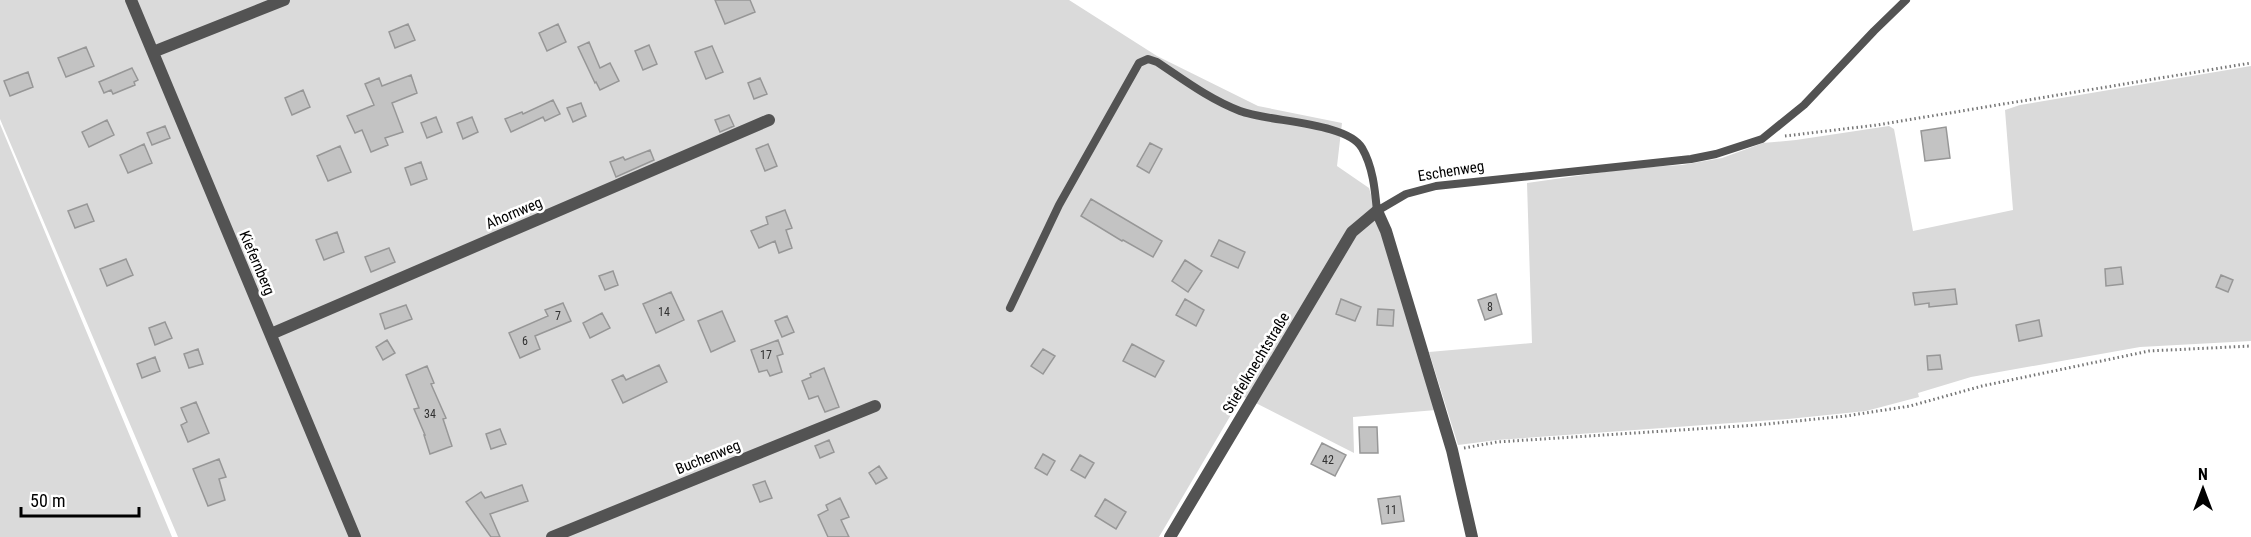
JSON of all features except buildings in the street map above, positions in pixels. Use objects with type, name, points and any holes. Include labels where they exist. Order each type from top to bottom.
[{"type":"street","name":"Kiefernberg","points":[[131,0],[355,537]]},
{"type":"street","points":[[153,52],[284,0]]},
{"type":"street","name":"Ahornweg","points":[[271,334],[769,120]]},
{"type":"street","points":[[1377,211],[1386,231],[1452,450],[1472,537]]},
{"type":"street","name":"Stiefelknechtstraße","points":[[1170,537],[1352,232],[1377,211]]},
{"type":"street","name":"Buchenweg","points":[[552,537],[875,406]]},
{"type":"lane","points":[[1762,139],[1804,105],[1906,0]]},
{"type":"lane","points":[[1010,308],[1059,205],[1139,63],[1148,59],[1209,97],[1240,111],[1262,118],[1313,125],[1348,137],[1362,147],[1374,180],[1377,211]]},
{"type":"lane","name":"Eschenweg","points":[[1377,211],[1406,194],[1436,186],[1690,159],[1716,154],[1762,139]]},
{"type":"path","points":[[1762,139],[1877,125],[2251,63]]},
{"type":"path","points":[[1452,450],[1497,442],[1746,426],[1846,416],[1910,406],[1982,386],[2150,351],[2251,346]]},
{"type":"shaded area","points":[[0,0],[1069,0],[1157,56],[1258,106],[1342,123],[1337,166],[1369,188],[1436,410],[1353,417],[1354,453],[1242,396],[1159,537],[178,537],[0,119]]},
{"type":"shaded area","points":[[2251,66],[2251,341],[2140,347],[1971,377],[1918,393],[1919,397],[1866,411],[1458,445],[1429,352],[1532,343],[1527,183],[1633,168],[1682,165],[1722,158],[1763,143],[1889,126],[1894,129],[1913,231],[2013,210],[2005,110],[2020,105]]},
{"type":"shaded area","points":[[0,124],[172,537],[0,537]]}]
